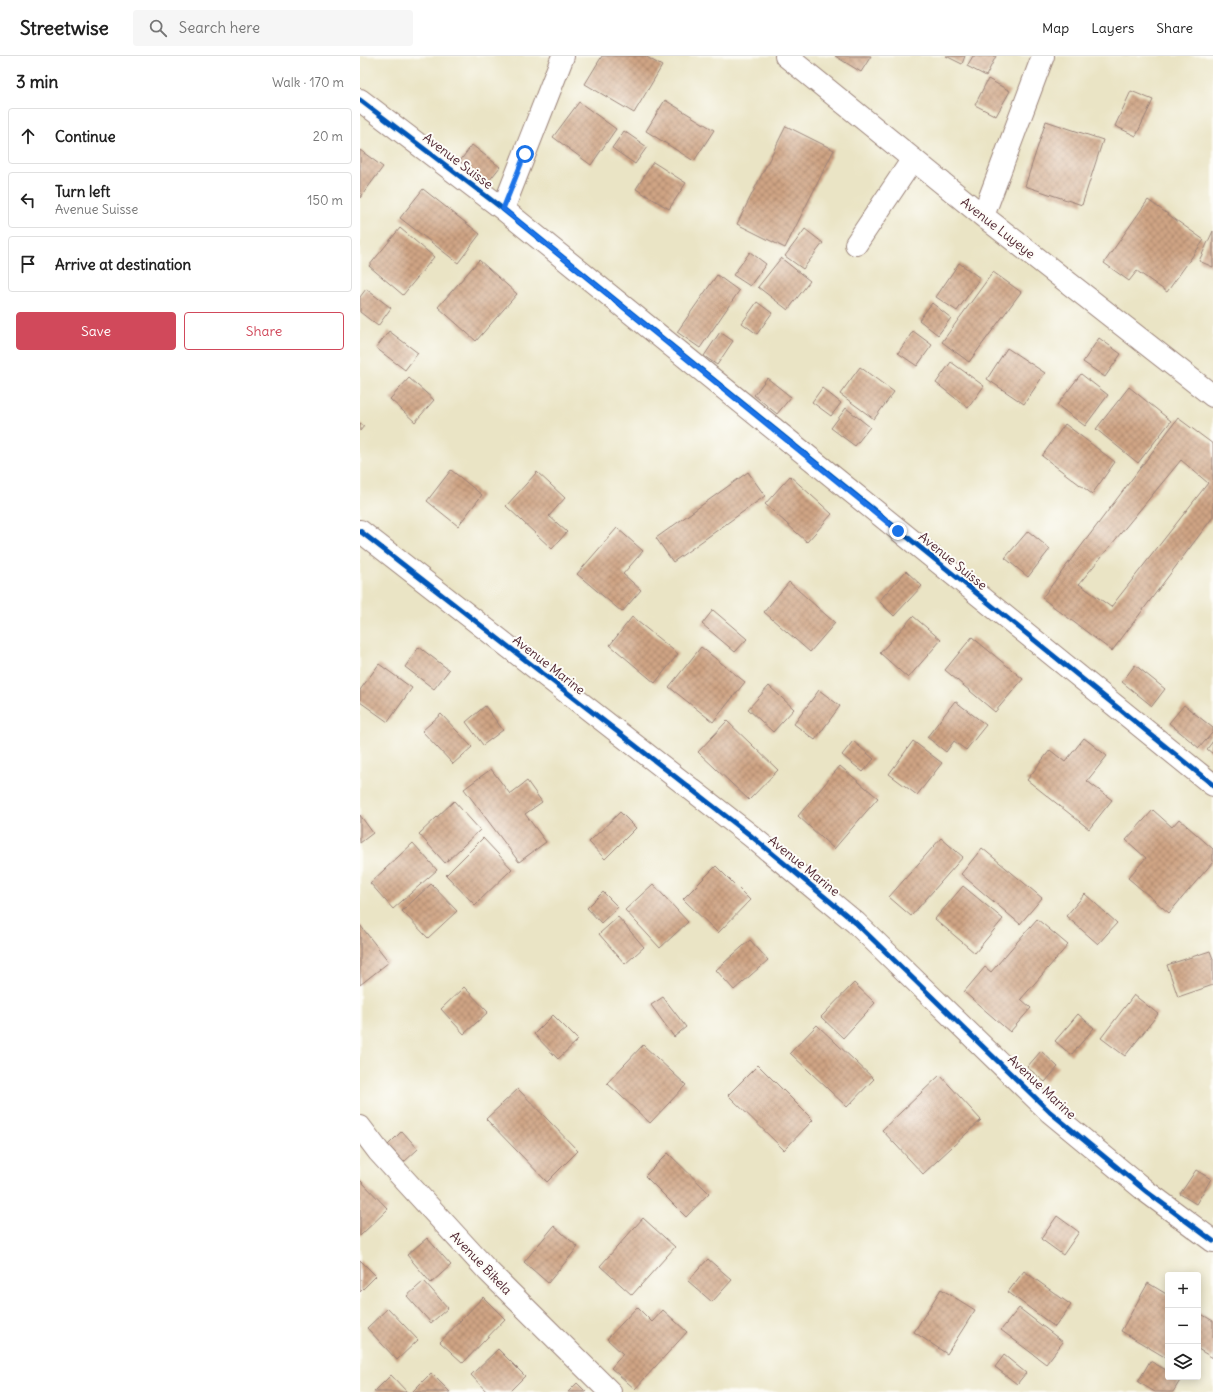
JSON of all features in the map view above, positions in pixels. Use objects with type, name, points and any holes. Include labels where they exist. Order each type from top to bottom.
[{"type":"street","points":[[503,209],[563,56]]},
{"type":"street","name":"Avenue Luyeye","points":[[786,56],[983,216],[1213,396]]},
{"type":"street","points":[[983,216],[1043,56]]},
{"type":"street","name":"Avenue Suisse","points":[[360,100],[503,209],[1213,785]]},
{"type":"street","points":[[856,244],[913,159]]},
{"type":"street","name":"Avenue Marine","points":[[360,531],[750,836],[856,923],[1050,1112],[1147,1192],[1213,1242]]},
{"type":"street","name":"Avenue Bikela","points":[[360,1126],[379,1152],[488,1271],[610,1392]]},
{"type":"building","points":[[602,56],[645,56],[662,66],[634,113],[585,84]]},
{"type":"building","points":[[835,56],[871,56],[861,72]]},
{"type":"building","points":[[946,56],[965,56],[962,64]]},
{"type":"building","points":[[973,56],[996,56],[986,76],[967,66]]},
{"type":"building","points":[[988,79],[1010,91],[996,116],[975,105]]},
{"type":"building","points":[[1131,91],[1153,100],[1136,136],[1115,126]]},
{"type":"building","points":[[665,100],[714,130],[694,161],[646,131]]},
{"type":"building","points":[[579,102],[616,129],[591,165],[553,137]]},
{"type":"building","points":[[1046,121],[1103,140],[1082,205],[1025,186]]},
{"type":"building","points":[[786,126],[834,150],[785,248],[737,224]]},
{"type":"building","points":[[624,131],[647,147],[635,164],[612,148]]},
{"type":"building","points":[[472,145],[500,167],[485,186],[457,165]]},
{"type":"building","points":[[360,150],[383,167],[360,198]]},
{"type":"building","points":[[653,162],[686,183],[669,209],[636,189]]},
{"type":"building","points":[[423,189],[480,234],[458,263],[400,218]]},
{"type":"building","points":[[1148,200],[1204,240],[1167,292],[1137,271],[1129,281],[1104,263]]},
{"type":"building","points":[[400,228],[434,257],[403,295],[369,266]]},
{"type":"building","points":[[805,229],[823,243],[803,269],[785,256]]},
{"type":"building","points":[[1213,231],[1213,267],[1199,261]]},
{"type":"building","points":[[750,252],[766,264],[750,286],[733,275]]},
{"type":"building","points":[[781,258],[810,281],[788,310],[758,287]]},
{"type":"building","points":[[479,260],[517,294],[476,341],[438,307]]},
{"type":"building","points":[[959,263],[980,278],[957,311],[936,297]]},
{"type":"building","points":[[993,272],[1021,292],[969,362],[942,342]]},
{"type":"building","points":[[717,275],[739,291],[700,348],[677,332]]},
{"type":"building","points":[[366,289],[391,308],[378,326],[360,312],[360,297]]},
{"type":"building","points":[[757,302],[772,313],[757,334],[742,323]]},
{"type":"building","points":[[932,303],[951,318],[938,335],[919,320]]},
{"type":"building","points":[[389,331],[418,353],[405,370],[376,348]]},
{"type":"building","points":[[913,331],[932,345],[917,366],[898,353]]},
{"type":"building","points":[[720,332],[733,341],[717,365],[704,356]]},
{"type":"building","points":[[1099,338],[1121,354],[1105,377],[1083,362]]},
{"type":"building","points":[[1007,348],[1045,373],[1024,404],[987,379]]},
{"type":"building","points":[[951,362],[984,386],[968,408],[936,383]]},
{"type":"building","points":[[860,367],[894,392],[874,419],[840,394]]},
{"type":"building","points":[[1081,374],[1108,395],[1085,426],[1057,405]]},
{"type":"building","points":[[409,378],[434,400],[415,422],[390,399]]},
{"type":"building","points":[[767,378],[791,397],[777,414],[754,395]]},
{"type":"building","points":[[1129,387],[1171,421],[1138,463],[1096,429]]},
{"type":"building","points":[[822,388],[841,403],[831,416],[812,402]]},
{"type":"building","points":[[846,408],[870,427],[855,446],[831,428]]},
{"type":"building","points":[[1178,418],[1213,444],[1213,517],[1112,651],[1042,598]],"holes":[[[1181,460],[1208,483],[1111,607],[1079,584]]]},
{"type":"building","points":[[360,423],[364,426],[360,431]]},
{"type":"building","points":[[1065,424],[1115,462],[1092,494],[1042,456]]},
{"type":"building","points":[[451,470],[482,495],[458,526],[427,501]]},
{"type":"building","points":[[537,472],[565,498],[549,516],[567,532],[552,549],[506,506]]},
{"type":"building","points":[[748,472],[765,496],[673,562],[656,538]]},
{"type":"building","points":[[790,476],[832,514],[807,542],[765,504]]},
{"type":"building","points":[[617,528],[643,551],[623,574],[641,590],[622,612],[577,574]]},
{"type":"building","points":[[1028,531],[1050,549],[1028,577],[1005,558]]},
{"type":"building","points":[[906,571],[922,586],[894,616],[879,601]]},
{"type":"building","points":[[789,582],[835,623],[810,652],[764,612]]},
{"type":"building","points":[[713,610],[747,639],[735,652],[702,624]]},
{"type":"building","points":[[913,616],[941,640],[908,678],[880,653]]},
{"type":"building","points":[[632,617],[678,654],[655,683],[610,645]]},
{"type":"building","points":[[972,637],[1023,679],[995,712],[945,670]]},
{"type":"building","points":[[419,647],[449,670],[434,689],[405,667]]},
{"type":"building","points":[[701,647],[745,682],[713,722],[669,687]]},
{"type":"building","points":[[379,664],[412,688],[388,722],[360,702],[360,690]]},
{"type":"building","points":[[1135,665],[1165,689],[1152,706],[1122,682]]},
{"type":"building","points":[[769,686],[794,709],[773,732],[748,709]]},
{"type":"building","points":[[819,690],[840,706],[815,740],[794,724]]},
{"type":"building","points":[[955,701],[986,725],[966,750],[954,741],[946,752],[927,737]]},
{"type":"building","points":[[1184,705],[1213,728],[1213,732],[1199,748],[1169,723]]},
{"type":"building","points":[[485,706],[503,730],[483,745],[466,722]]},
{"type":"building","points":[[441,714],[472,747],[453,764],[422,731]]},
{"type":"building","points":[[727,721],[778,770],[749,800],[698,752]]},
{"type":"building","points":[[1084,738],[1107,756],[1087,781],[1112,800],[1089,829],[1027,780],[1050,750],[1065,762]]},
{"type":"building","points":[[853,741],[874,759],[863,772],[842,755]]},
{"type":"building","points":[[913,741],[942,763],[917,795],[889,774]]},
{"type":"building","points":[[1213,741],[1213,754],[1207,749]]},
{"type":"building","points":[[840,766],[878,798],[834,849],[798,816]]},
{"type":"building","points":[[491,769],[510,794],[527,781],[542,802],[525,814],[546,842],[519,862],[464,789]]},
{"type":"building","points":[[454,801],[480,830],[445,863],[419,834]]},
{"type":"building","points":[[1153,810],[1172,827],[1179,819],[1213,849],[1213,862],[1169,913],[1128,878],[1146,858],[1126,840]]},
{"type":"building","points":[[620,812],[636,828],[605,859],[589,842]]},
{"type":"building","points":[[360,815],[373,833],[360,843]]},
{"type":"building","points":[[483,838],[512,869],[475,905],[446,875]]},
{"type":"building","points":[[941,838],[963,857],[911,916],[889,897]]},
{"type":"building","points":[[413,843],[437,870],[393,909],[370,883]]},
{"type":"building","points":[[982,848],[1042,898],[1020,924],[961,874]]},
{"type":"building","points":[[716,866],[750,900],[718,933],[683,899]]},
{"type":"building","points":[[431,884],[457,911],[428,938],[402,911]]},
{"type":"building","points":[[653,884],[688,922],[660,948],[625,910]]},
{"type":"building","points":[[963,886],[1003,919],[975,953],[935,919]]},
{"type":"building","points":[[603,892],[618,907],[601,923],[587,908]]},
{"type":"building","points":[[1085,894],[1117,923],[1098,944],[1066,916]]},
{"type":"building","points":[[618,917],[644,947],[625,964],[599,934]]},
{"type":"building","points":[[1037,919],[1068,945],[1021,999],[1031,1008],[1010,1032],[964,992],[985,967],[991,972]]},
{"type":"building","points":[[360,925],[389,962],[360,985]]},
{"type":"building","points":[[750,940],[768,960],[734,990],[716,970]]},
{"type":"building","points":[[1210,951],[1213,959],[1213,985],[1178,997],[1167,965]]},
{"type":"building","points":[[854,983],[875,1003],[843,1038],[821,1017]]},
{"type":"building","points":[[464,987],[488,1012],[464,1034],[441,1009]]},
{"type":"building","points":[[1134,995],[1158,1014],[1125,1056],[1101,1038]]},
{"type":"building","points":[[663,997],[686,1027],[674,1037],[651,1005]]},
{"type":"building","points":[[1078,1014],[1094,1028],[1071,1055],[1055,1041]]},
{"type":"building","points":[[553,1015],[578,1040],[558,1059],[534,1034]]},
{"type":"building","points":[[817,1025],[874,1079],[847,1107],[790,1053]]},
{"type":"building","points":[[643,1045],[686,1085],[650,1123],[607,1083]]},
{"type":"building","points":[[1041,1051],[1058,1067],[1045,1082],[1027,1067]]},
{"type":"building","points":[[758,1065],[813,1120],[784,1150],[728,1095]]},
{"type":"building","points":[[940,1075],[981,1120],[923,1174],[882,1130]]},
{"type":"building","points":[[518,1089],[578,1151],[547,1182],[486,1119]]},
{"type":"building","points":[[402,1131],[418,1149],[404,1162],[388,1145]]},
{"type":"building","points":[[668,1153],[709,1193],[686,1217],[645,1176]]},
{"type":"building","points":[[1196,1170],[1211,1179],[1196,1204],[1180,1194]]},
{"type":"building","points":[[360,1180],[388,1209],[360,1236]]},
{"type":"building","points":[[1057,1216],[1079,1232],[1063,1255],[1041,1239]]},
{"type":"building","points":[[643,1218],[675,1247],[632,1295],[600,1266]]},
{"type":"building","points":[[554,1226],[578,1247],[548,1283],[524,1262]]},
{"type":"building","points":[[427,1238],[451,1265],[431,1283],[407,1255]]},
{"type":"building","points":[[708,1259],[732,1280],[712,1302],[688,1281]]},
{"type":"building","points":[[360,1260],[376,1276],[360,1292]]},
{"type":"building","points":[[1024,1271],[1071,1305],[1055,1327],[1008,1292]]},
{"type":"building","points":[[424,1281],[448,1308],[431,1323],[407,1296]]},
{"type":"building","points":[[1148,1283],[1165,1293],[1165,1357],[1121,1331]]},
{"type":"building","points":[[941,1289],[975,1310],[947,1354],[914,1332]]},
{"type":"building","points":[[483,1297],[505,1319],[463,1363],[440,1342]]},
{"type":"building","points":[[637,1307],[652,1322],[663,1310],[687,1332],[635,1389],[611,1368],[623,1354],[607,1339]]},
{"type":"building","points":[[388,1308],[418,1340],[397,1360],[367,1328]]},
{"type":"building","points":[[1019,1308],[1063,1342],[1046,1364],[1001,1330]]},
{"type":"building","points":[[1201,1314],[1213,1321],[1213,1358],[1201,1351]]},
{"type":"building","points":[[498,1349],[525,1376],[509,1392],[487,1392],[471,1375]]},
{"type":"building","points":[[1004,1355],[1026,1373],[1017,1384],[995,1367]]},
{"type":"building","points":[[1150,1361],[1165,1369],[1165,1380],[1180,1380],[1173,1392],[1155,1392],[1138,1382]]},
{"type":"building","points":[[431,1373],[450,1392],[412,1392]]},
{"type":"building","points":[[391,1375],[407,1392],[374,1392]]},
{"type":"building","points":[[577,1383],[586,1392],[568,1392]]},
{"type":"cycle path","points":[[360,100],[503,209],[1213,785]]},
{"type":"cycle path","points":[[360,531],[750,835],[856,923],[1050,1112],[1147,1192],[1213,1241]]},
{"type":"route","points":[[525,154],[503,209],[898,531]]}]
